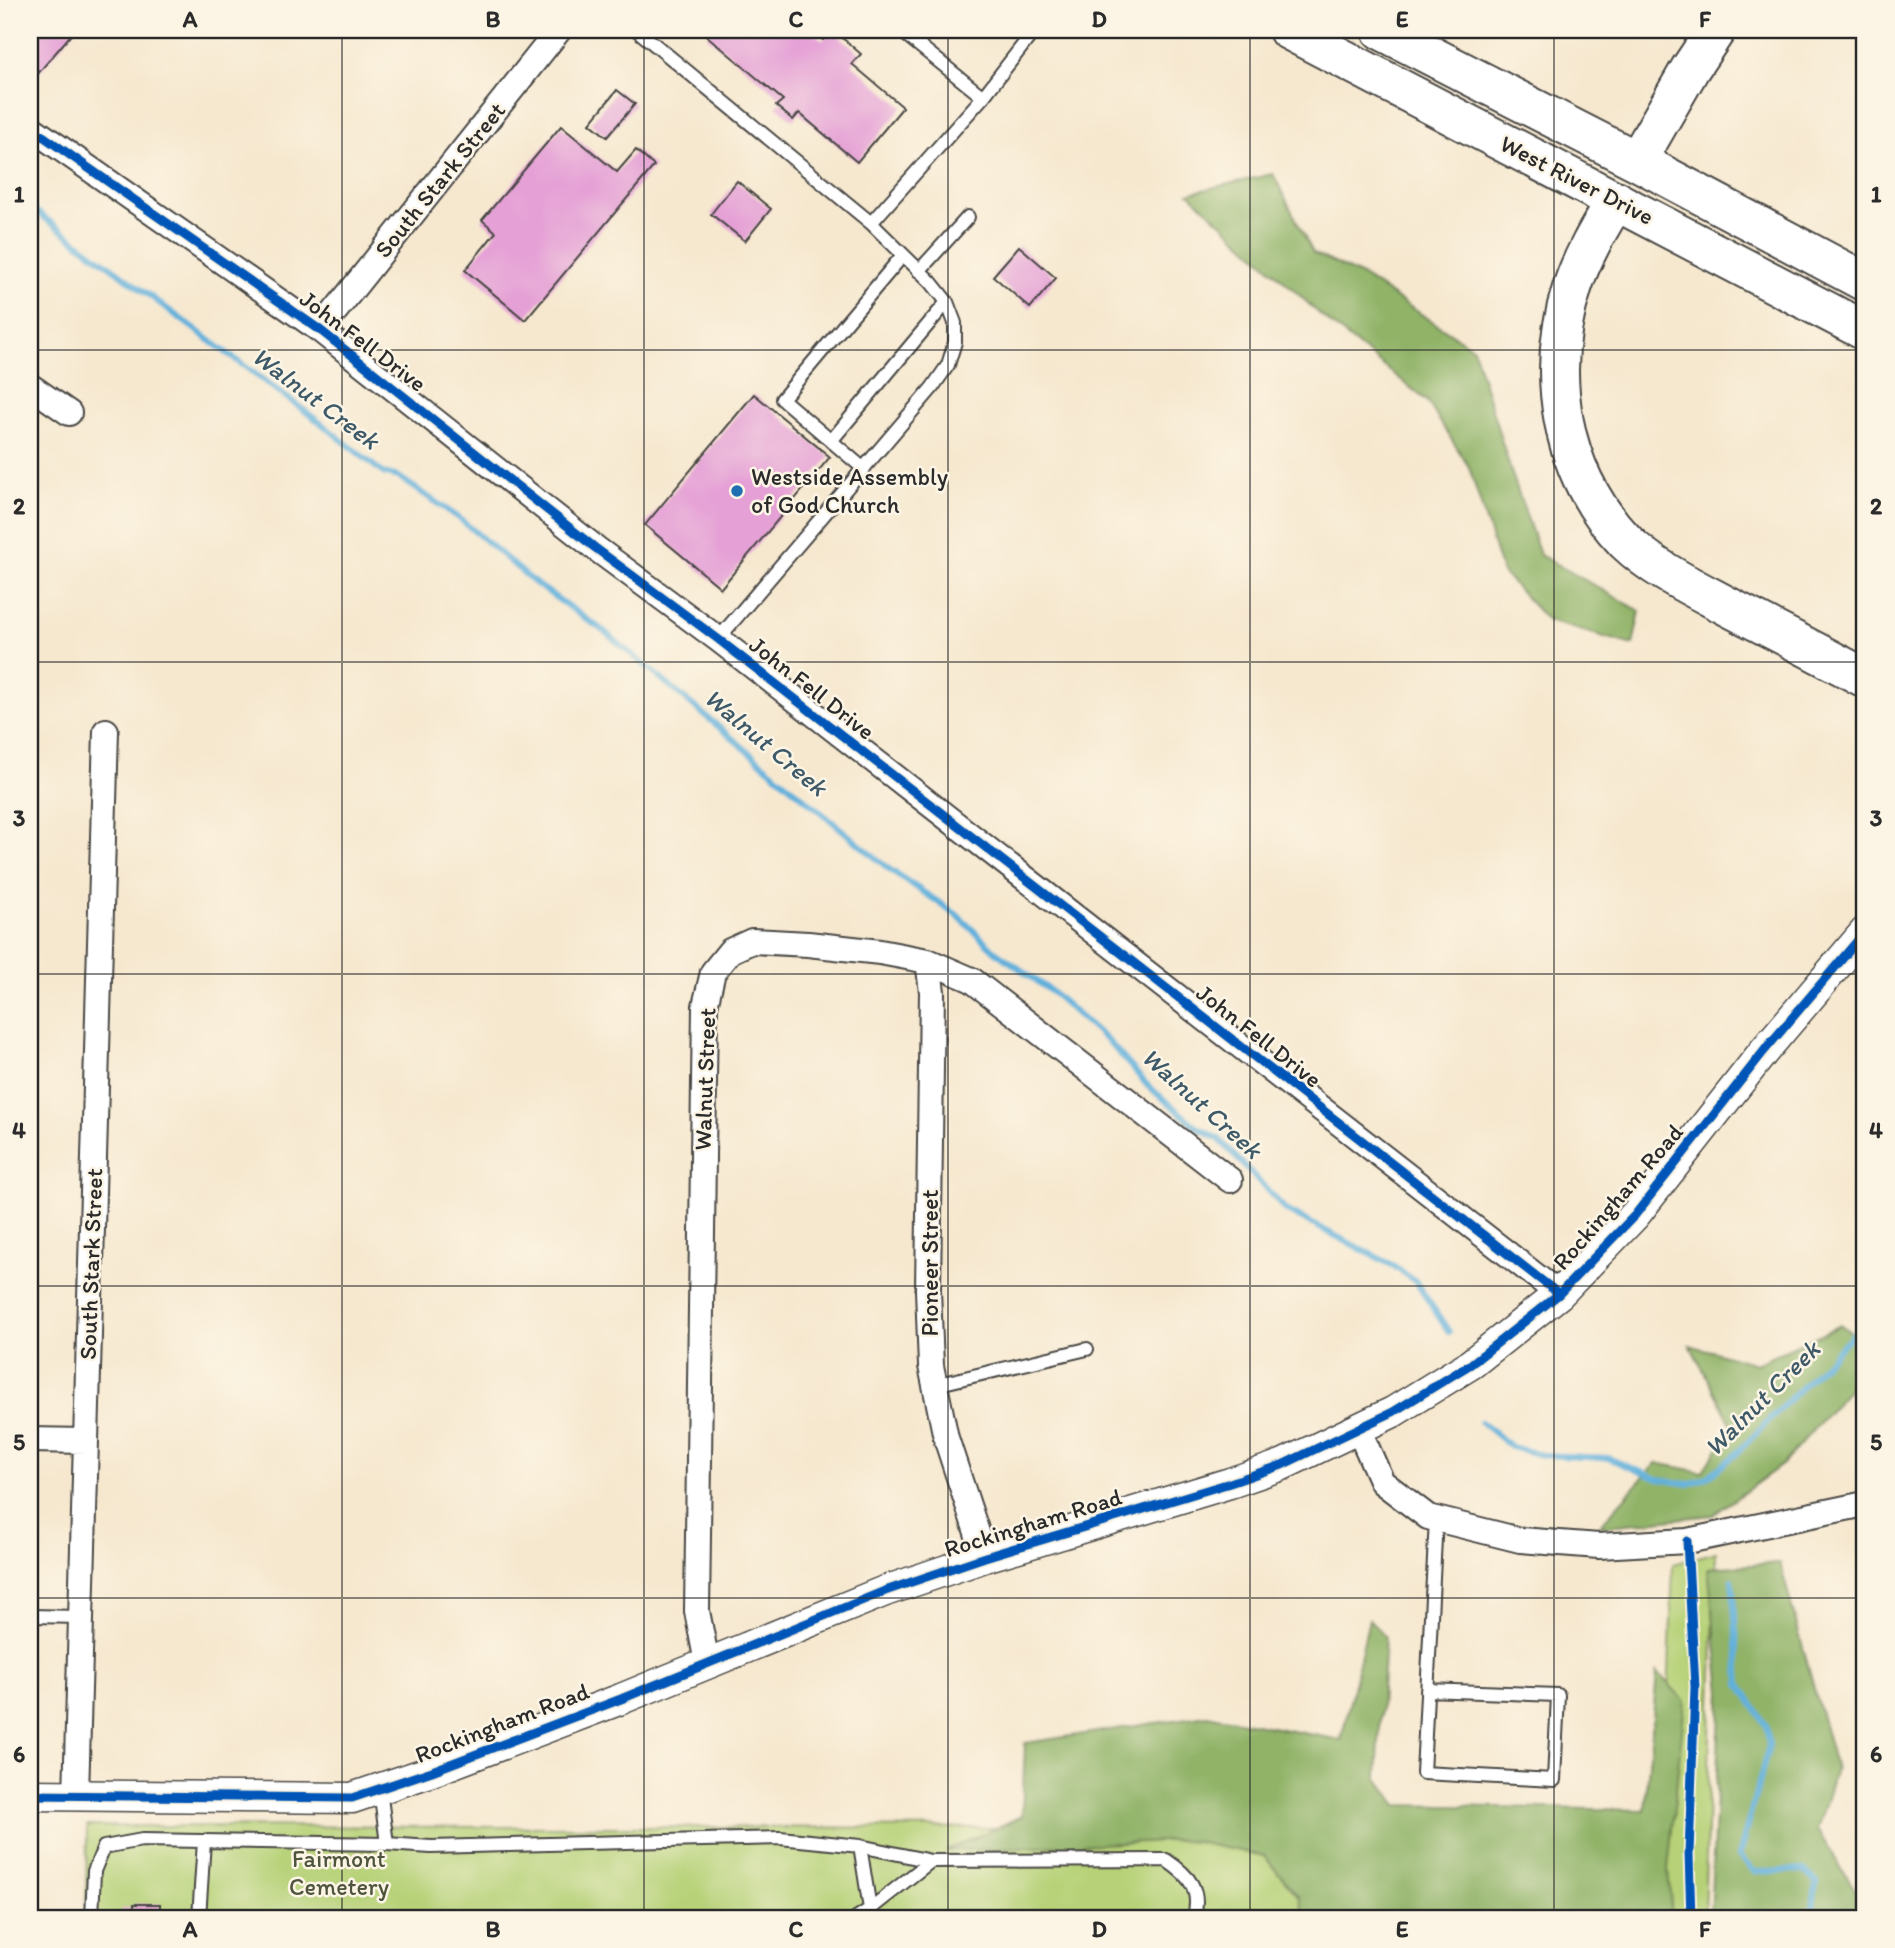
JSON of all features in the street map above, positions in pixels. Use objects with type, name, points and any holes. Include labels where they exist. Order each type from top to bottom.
[{"type":"main road","name":"West River Drive","points":[[1287,30],[1865,331]]},
{"type":"main road","name":"West River Drive","points":[[1381,30],[1865,282]]},
{"type":"main road","points":[[1637,161],[1690,69],[1716,30]]},
{"type":"main road","points":[[1616,200],[1592,241],[1573,283],[1563,323],[1560,369],[1562,417],[1574,463],[1597,505],[1626,542],[1660,569],[1865,678]]},
{"type":"street","name":"South Stark Street","points":[[320,330],[559,30]]},
{"type":"street","name":"John Fell Drive","points":[[30,127],[320,330],[594,547],[718,639],[1559,1294]]},
{"type":"street","points":[[32,393],[69,413]]},
{"type":"street","name":"South Stark Street","points":[[76,1796],[106,732]]},
{"type":"street","name":"Rockingham Road","points":[[30,1795],[352,1798],[621,1699],[885,1591],[985,1557],[1282,1465],[1393,1412],[1471,1364],[1559,1294],[1634,1215],[1764,1051],[1865,932]]},
{"type":"street","name":"Walnut Street","points":[[707,1663],[697,1611],[705,1006],[713,972],[730,951],[751,942],[808,944],[928,961],[972,980],[1230,1180]]},
{"type":"street","name":"Pioneer Street","points":[[928,961],[932,992],[928,1290],[931,1366],[946,1438],[985,1557]]},
{"type":"street","points":[[1358,1429],[1382,1482],[1428,1517],[1520,1540],[1599,1546],[1653,1545],[1687,1541],[1865,1504]]},
{"type":"street","points":[[30,1440],[86,1441]]},
{"type":"lane","points":[[637,30],[871,223],[947,302],[955,323],[955,342],[948,365],[933,388],[718,639]]},
{"type":"lane","points":[[900,30],[983,97]]},
{"type":"lane","points":[[871,223],[983,97],[1030,36],[1024,30]]},
{"type":"lane","points":[[919,271],[968,217]]},
{"type":"lane","points":[[864,469],[782,399],[903,255]]},
{"type":"lane","points":[[831,441],[947,302]]},
{"type":"lane","points":[[935,1385],[1087,1349]]},
{"type":"lane","points":[[1427,1690],[1558,1695],[1554,1780],[1423,1773],[1427,1690],[1436,1519]]},
{"type":"lane","points":[[30,1616],[81,1617]]},
{"type":"lane","points":[[380,1788],[387,1844]]},
{"type":"lane","points":[[92,1918],[94,1871],[104,1847],[142,1840],[431,1847],[780,1838],[860,1846],[931,1861],[1166,1860],[1179,1868],[1194,1884],[1197,1906],[1194,1918]]},
{"type":"lane","points":[[199,1918],[204,1841]]},
{"type":"lane","points":[[860,1846],[871,1914]]},
{"type":"lane","points":[[856,1918],[871,1914],[931,1861]]},
{"type":"green space","points":[[1273,174],[1313,253],[1364,277],[1473,348],[1540,555],[1640,611],[1633,645],[1548,621],[1502,572],[1469,467],[1427,401],[1325,319],[1189,193]]},
{"type":"green space","points":[[1841,1325],[1865,1342],[1865,1371],[1783,1464],[1713,1515],[1598,1527],[1656,1463],[1702,1472],[1733,1427],[1690,1345],[1756,1364]]},
{"type":"green space","name":"Fairmont Cemetery","points":[[1716,1552],[1704,1918],[86,1918],[87,1826],[1590,1829],[1663,1834],[1673,1564]]},
{"type":"green space","points":[[1780,1563],[1836,1769],[1817,1830],[1859,1896],[1865,1900],[1865,1918],[1710,1918],[1721,1691],[1708,1568]]},
{"type":"green space","points":[[1369,1619],[1385,1637],[1377,1777],[1397,1805],[1645,1810],[1657,1672],[1685,1701],[1668,1869],[1672,1918],[1305,1918],[1299,1897],[1264,1856],[1186,1840],[946,1851],[1022,1816],[1025,1743],[1207,1715],[1341,1740]]},
{"type":"building","points":[[30,30],[75,30],[35,77],[30,73]]},
{"type":"building","points":[[712,30],[810,30],[823,40],[833,30],[861,54],[852,64],[903,107],[857,162],[799,113],[793,120],[776,106],[783,100],[707,36]]},
{"type":"building","points":[[617,90],[635,104],[607,137],[590,123]]},
{"type":"building","points":[[561,126],[617,172],[636,150],[654,166],[525,320],[465,270],[496,232],[482,220]]},
{"type":"building","points":[[737,181],[771,209],[745,241],[711,214]]},
{"type":"building","points":[[1019,246],[1056,278],[1030,308],[993,276]]},
{"type":"building","name":"Westside Assembly of God Church","points":[[754,394],[830,457],[721,588],[645,525]]},
{"type":"building","points":[[134,1904],[160,1904],[160,1918],[122,1918],[122,1908],[134,1908]]},
{"type":"waterway","name":"Walnut Creek","points":[[30,207],[317,420],[383,473],[399,477],[459,518],[535,583],[605,632],[889,869],[956,914],[995,951],[1052,992],[1109,1042],[1148,1086],[1197,1127],[1219,1139],[1287,1211],[1394,1266],[1416,1282],[1449,1332]]},
{"type":"waterway","name":"Walnut Creek","points":[[1481,1422],[1511,1447],[1542,1455],[1608,1458],[1658,1479],[1689,1484],[1708,1477],[1736,1454],[1865,1322]]},
{"type":"waterway","points":[[1732,1580],[1740,1684],[1766,1725],[1769,1745],[1739,1856],[1755,1872],[1805,1870],[1816,1882],[1812,1918]]},
{"type":"cycle path","points":[[30,127],[320,330],[594,547],[718,639],[1559,1294]]},
{"type":"cycle path","points":[[30,1795],[352,1798],[432,1771],[621,1699],[885,1591],[985,1557],[1282,1465],[1393,1412],[1471,1364],[1559,1294],[1635,1215],[1764,1051],[1865,932]]},
{"type":"cycle path","points":[[1687,1541],[1695,1687],[1689,1854],[1691,1918]]},
{"type":"place","name":"Westside Assembly of God Church","points":[[737,491]]}]
